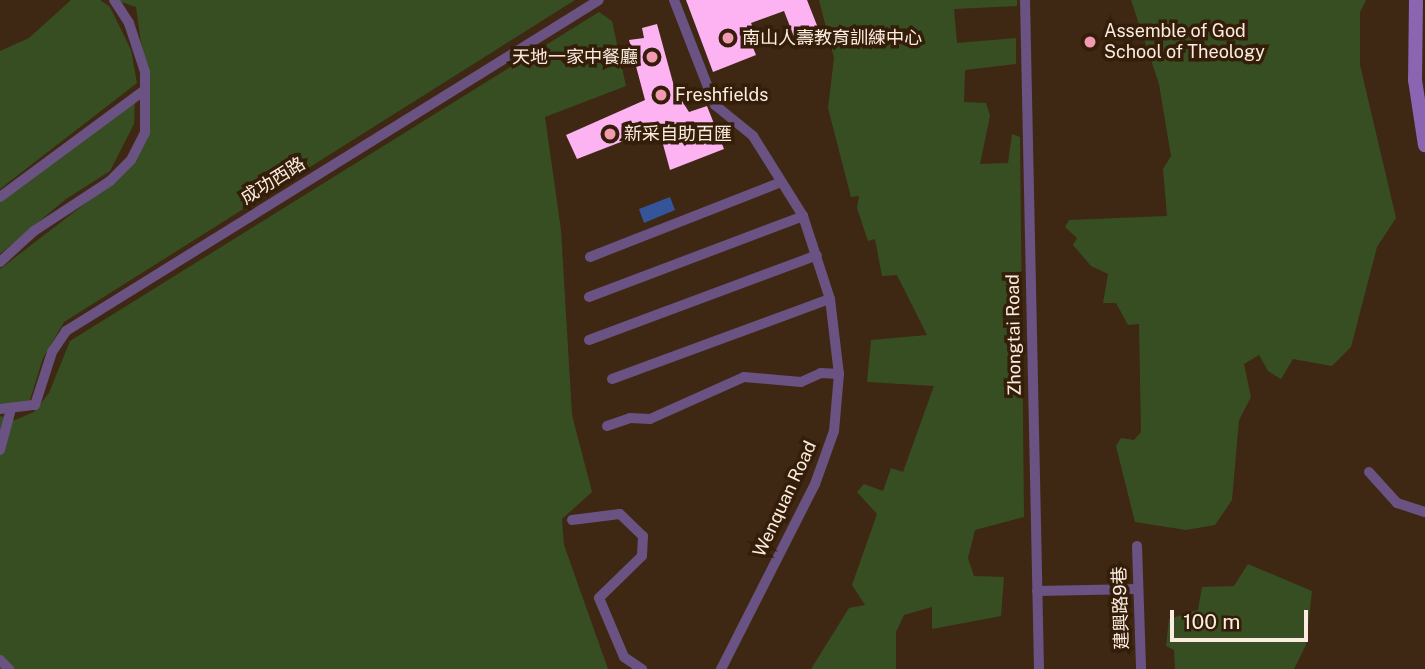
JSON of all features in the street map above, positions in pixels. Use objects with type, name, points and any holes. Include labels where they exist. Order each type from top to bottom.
[{"type":"street","points":[[0,262],[131,160],[148,117],[142,92],[145,72],[135,38],[114,0]]},
{"type":"street","name":"成功西路","points":[[5,411],[35,405],[51,352],[66,331],[600,0]]},
{"type":"street","name":"Wenquan Road","points":[[674,0],[715,105],[753,135],[803,216],[830,299],[839,374],[834,431],[815,484],[721,669]]},
{"type":"street","name":"Zhongtai Road","points":[[1025,0],[1039,669]]},
{"type":"street","points":[[1416,0],[1425,145]]},
{"type":"street","points":[[1421,83],[1425,0]]},
{"type":"street","points":[[0,197],[142,92]]},
{"type":"street","points":[[590,257],[782,182]]},
{"type":"street","points":[[589,297],[803,216]]},
{"type":"street","points":[[589,340],[817,255]]},
{"type":"street","points":[[612,379],[830,299]]},
{"type":"street","points":[[607,426],[630,418],[650,419],[744,377],[802,382],[821,373],[839,374]]},
{"type":"street","points":[[0,450],[5,411]]},
{"type":"street","points":[[1369,472],[1397,503],[1425,512]]},
{"type":"street","points":[[572,520],[620,514],[643,536],[642,556],[599,597],[624,657],[642,669]]},
{"type":"street","name":"建興路9巷","points":[[1137,546],[1141,669]]},
{"type":"street","points":[[1037,591],[1138,589]]},
{"type":"street","points":[[0,660],[9,669]]},
{"type":"green space","points":[[71,0],[100,0],[110,7],[131,50],[137,83],[0,189],[0,51],[29,38]]},
{"type":"green space","points":[[115,0],[575,0],[64,322],[43,358],[29,403],[0,407],[0,269],[121,176],[144,129],[147,87],[136,7]]},
{"type":"green space","points":[[819,0],[1017,0],[1017,6],[954,9],[957,43],[1016,38],[1016,64],[965,70],[964,102],[986,103],[990,116],[980,164],[1008,163],[1012,134],[1020,137],[1024,517],[975,530],[968,558],[974,576],[1004,577],[1001,616],[932,629],[932,607],[904,615],[896,632],[896,669],[811,669],[849,608],[865,605],[852,585],[877,514],[857,492],[864,484],[883,491],[891,468],[903,472],[934,386],[867,382],[871,340],[927,335],[897,275],[882,276],[875,239],[868,241],[857,208],[859,196],[851,197],[828,108],[834,58]]},
{"type":"green space","points":[[1131,0],[1366,0],[1360,12],[1360,65],[1396,218],[1377,247],[1351,347],[1332,366],[1293,359],[1281,379],[1268,371],[1259,355],[1244,364],[1251,397],[1239,420],[1232,500],[1215,525],[1186,530],[1135,522],[1116,446],[1121,438],[1134,440],[1141,432],[1139,324],[1128,325],[1116,303],[1103,303],[1108,274],[1091,266],[1073,245],[1077,238],[1065,227],[1069,220],[1167,216],[1163,169],[1171,156],[1159,84]]},
{"type":"green space","points":[[599,12],[612,21],[626,86],[545,117],[561,230],[572,415],[592,492],[562,519],[564,545],[608,669],[0,669],[0,416],[15,420],[34,412],[49,393],[70,341]]},
{"type":"green space","points":[[135,97],[134,124],[110,171],[66,199],[0,254],[0,199]]},
{"type":"green space","points":[[1248,564],[1312,591],[1306,645],[1294,669],[1175,669],[1174,650],[1166,646],[1169,619],[1198,610],[1202,587],[1234,586]]},
{"type":"water","points":[[670,197],[675,210],[644,223],[639,209]]},
{"type":"building","name":"南山人壽教育訓練中心","points":[[686,0],[807,0],[820,33],[796,42],[784,11],[751,23],[759,43],[752,45],[756,55],[713,72]]},
{"type":"building","name":"Freshfields","points":[[657,24],[675,90],[689,112],[707,106],[724,149],[670,170],[661,137],[647,142],[644,133],[577,159],[566,135],[645,100],[629,40],[644,38],[642,28]]},
{"type":"place","name":"南山人壽教育訓練中心","points":[[728,38]]},
{"type":"place","name":"Assemble of God School of Theology","points":[[1090,42]]},
{"type":"place","name":"天地一家中餐廳","points":[[652,57]]},
{"type":"place","name":"Freshfields","points":[[661,95]]},
{"type":"place","name":"新采自助百匯","points":[[610,134]]}]
